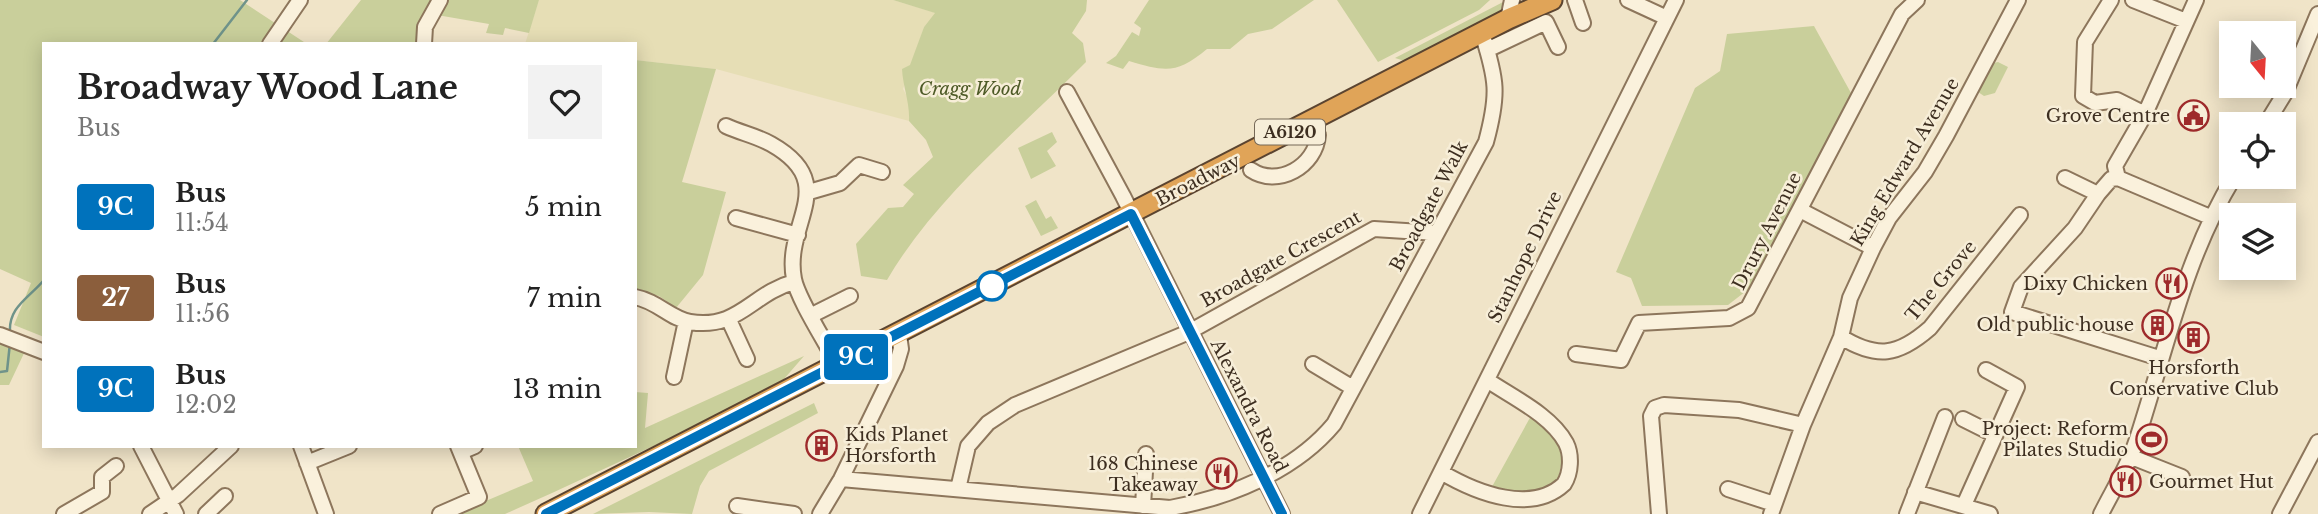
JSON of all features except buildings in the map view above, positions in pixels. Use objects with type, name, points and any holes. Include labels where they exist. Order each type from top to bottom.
[{"type":"highway","name":"Broadway","points":[[546,514],[1131,214],[1485,42],[1510,10],[1545,9]]},
{"type":"street","points":[[271,42],[300,0]]},
{"type":"street","points":[[424,42],[425,27],[440,0]]},
{"type":"street","points":[[1575,0],[1583,23]]},
{"type":"street","points":[[1628,0],[1667,18]]},
{"type":"street","name":"Stanhope Drive","points":[[1420,514],[1675,0]]},
{"type":"street","name":"Drury Avenue","points":[[1577,354],[1621,360],[1639,323],[1729,318],[1748,307],[1902,14],[1917,0]]},
{"type":"street","name":"King Edward Avenue","points":[[1728,489],[1772,509],[1803,425],[1841,337],[1850,298],[1873,248],[1889,218],[1925,172],[2018,0]]},
{"type":"street","points":[[2111,0],[2085,42],[2083,96],[2095,103],[2117,100],[2145,114]]},
{"type":"street","points":[[2133,0],[2186,21]]},
{"type":"street","points":[[2118,177],[2115,166],[2145,114],[2196,0]]},
{"type":"street","points":[[1485,42],[1545,9],[1559,47]]},
{"type":"street","points":[[2273,112],[2285,93],[2318,14]]},
{"type":"street","name":"Broadgate Walk","points":[[841,479],[1170,508],[1205,502],[1264,477],[1315,446],[1334,424],[1486,142],[1496,104],[1496,75],[1485,42]]},
{"type":"street","name":"Alexandra Road","points":[[1067,92],[1282,514]]},
{"type":"street","points":[[732,134],[770,143],[793,160],[807,181],[809,192],[792,266],[794,282],[838,366]]},
{"type":"street","points":[[1251,170],[1258,175],[1284,175],[1307,163],[1318,144],[1318,135]]},
{"type":"street","points":[[809,192],[840,183],[859,165],[883,172]]},
{"type":"street","points":[[2159,358],[2012,312],[2021,287],[2076,228],[2098,194],[2111,180],[2118,177],[2210,217]]},
{"type":"street","points":[[2065,178],[2098,194]]},
{"type":"street","points":[[2101,514],[2129,456],[2159,358],[2210,217],[2227,189]]},
{"type":"street","points":[[1800,210],[1873,248]]},
{"type":"street","name":"The Grove","points":[[1841,337],[1860,349],[1882,353],[1912,343],[1930,328],[2020,215]]},
{"type":"street","points":[[736,218],[797,235]]},
{"type":"street","name":"Broadgate Crescent","points":[[958,489],[968,446],[988,423],[1015,405],[1189,332],[1374,229],[1437,233]]},
{"type":"street","points":[[637,298],[657,303],[686,321],[729,320],[772,289],[794,282]]},
{"type":"street","points":[[812,315],[850,296]]},
{"type":"street","points":[[729,320],[747,359]]},
{"type":"street","points":[[674,377],[686,321]]},
{"type":"street","points":[[0,335],[42,351]]},
{"type":"street","points":[[820,514],[841,479],[896,366],[901,349],[899,335]]},
{"type":"street","points":[[1313,365],[1353,388]]},
{"type":"street","points":[[1964,505],[2017,387],[1986,370]]},
{"type":"street","points":[[1441,472],[1500,508],[1518,512],[1550,502],[1567,481],[1570,456],[1558,432],[1487,380]]},
{"type":"street","points":[[1659,514],[1651,416],[1655,408],[1664,405],[1739,410],[1803,425]]},
{"type":"street","points":[[1909,513],[1945,418]]},
{"type":"street","points":[[1963,419],[1995,435]]},
{"type":"street","points":[[2280,514],[2318,442]]},
{"type":"street","points":[[142,448],[177,514]]},
{"type":"street","points":[[150,514],[168,499],[178,495],[229,448]]},
{"type":"street","points":[[302,448],[326,514]]},
{"type":"street","points":[[307,463],[344,448]]},
{"type":"street","points":[[440,514],[480,497],[459,449]]},
{"type":"street","points":[[1143,506],[1146,454]]},
{"type":"street","points":[[2129,456],[2182,477]]},
{"type":"street","points":[[64,514],[102,492],[102,477],[116,466]]},
{"type":"street","points":[[1915,492],[1990,514]]},
{"type":"street","points":[[206,514],[225,496]]},
{"type":"street","points":[[737,506],[794,514]]},
{"type":"shaded area","points":[[539,0],[893,0],[936,13],[924,27],[903,89],[910,102],[909,121],[716,69],[637,60],[637,42],[526,42]]},
{"type":"green space","points":[[0,0],[240,0],[304,42],[42,42],[42,336],[14,325],[31,283],[0,269]]},
{"type":"green space","points":[[361,0],[431,0],[425,9],[418,42],[328,42]]},
{"type":"green space","points":[[447,0],[539,0],[529,33],[505,28],[503,35],[486,33],[489,24],[437,15]]},
{"type":"green space","name":"Cragg Wood","points":[[893,0],[1087,0],[1086,11],[1072,33],[1083,43],[1086,62],[953,193],[907,249],[887,280],[861,276],[856,244],[888,208],[903,207],[914,194],[903,185],[933,157],[926,140],[909,121],[902,69],[910,65],[924,27],[935,13]]},
{"type":"green space","points":[[1149,0],[1314,0],[1272,29],[1248,34],[1230,49],[1207,49],[1179,67],[1162,69],[1129,61],[1123,69],[1106,63],[1116,56],[1132,32],[1139,36],[1141,28],[1134,23]]},
{"type":"green space","points":[[1337,0],[1490,0],[1479,10],[1378,62]]},
{"type":"green space","points":[[1505,1],[1492,19],[1463,37],[1408,62],[1395,58]]},
{"type":"green space","points":[[1814,26],[1851,93],[1750,288],[1728,305],[1642,306],[1631,278],[1616,272],[1695,88],[1720,71],[1727,34]]},
{"type":"green space","points":[[637,60],[716,69],[682,182],[726,192],[703,275],[676,308],[659,296],[637,291]]},
{"type":"green space","points":[[1994,63],[2008,67],[1995,93],[1984,96],[1978,92]]},
{"type":"green space","points":[[1052,132],[1057,142],[1047,151],[1056,166],[1031,179],[1018,148]]},
{"type":"green space","points":[[1036,200],[1046,219],[1051,216],[1058,228],[1041,236],[1025,206]]},
{"type":"green space","points":[[0,341],[26,349],[9,385],[0,385]]},
{"type":"green space","points":[[804,356],[784,379],[703,423],[552,493],[505,514],[455,514],[533,481],[519,448],[637,448],[637,392],[648,393],[645,428]]},
{"type":"green space","points":[[814,403],[818,413],[709,471],[700,486],[692,514],[593,514]]},
{"type":"green space","points":[[1532,414],[1555,436],[1563,457],[1558,479],[1552,488],[1528,505],[1508,505],[1488,494]]},
{"type":"waterway","points":[[215,42],[247,0]]},
{"type":"waterway","points":[[10,333],[12,316],[42,282]]},
{"type":"waterway","points":[[0,372],[7,371],[10,343]]},
{"type":"bus line","name":"9C","points":[[546,514],[1131,214],[1282,514]]},
{"type":"place","name":"Grove Centre","points":[[2193,116]]},
{"type":"place","name":"Dixy Chicken","points":[[2171,284]]},
{"type":"place","name":"Old public house","points":[[2157,325]]},
{"type":"place","name":"Horsforth Conservative Club","points":[[2194,338]]},
{"type":"place","name":"Project: Reform Pilates Studio","points":[[2151,439]]},
{"type":"place","name":"Kids Planet Horsforth","points":[[822,445]]},
{"type":"place","name":"168 Chinese Takeaway","points":[[1221,474]]},
{"type":"place","name":"Gourmet Hut","points":[[2126,482]]}]
